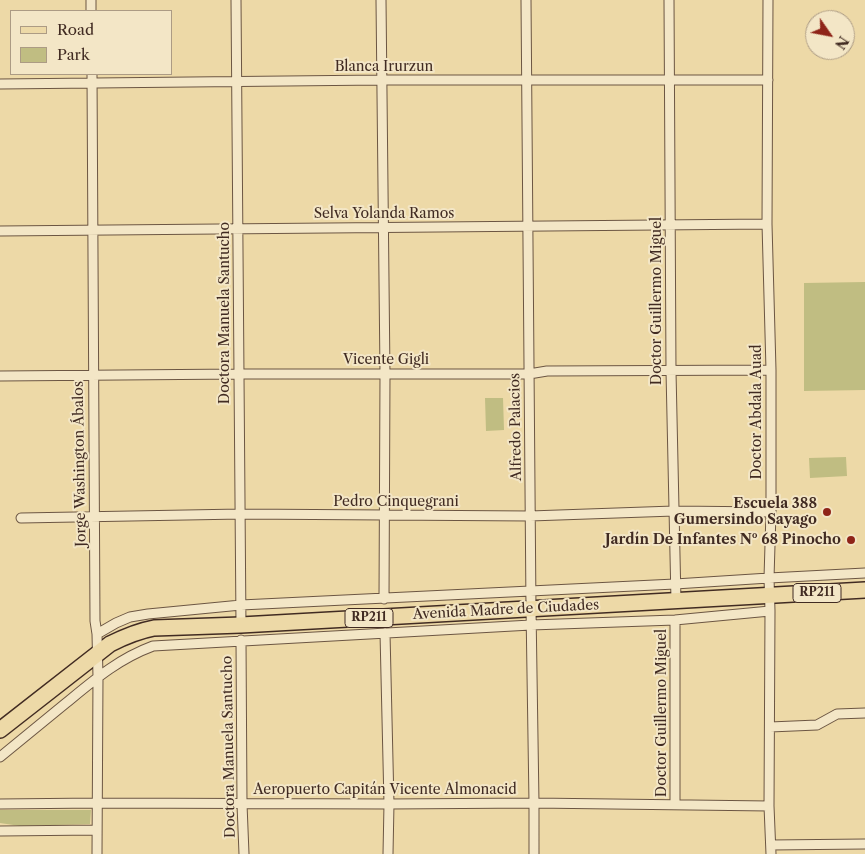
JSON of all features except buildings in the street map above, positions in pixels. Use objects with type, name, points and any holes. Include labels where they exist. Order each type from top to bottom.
[{"type":"main road","name":"Avenida Madre de Ciudades","points":[[0,730],[110,644],[143,630],[154,628],[676,601],[770,604],[865,590]]},
{"type":"street","name":"Doctora Manuela Santucho","points":[[236,0],[241,625]]},
{"type":"street","points":[[381,0],[385,374],[384,599]]},
{"type":"street","name":"Alfredo Palacios","points":[[526,0],[534,854]]},
{"type":"street","name":"Doctor Guillermo Miguel","points":[[669,0],[671,371],[676,601]]},
{"type":"street","name":"Doctor Abdala Auad","points":[[768,0],[767,224],[771,370],[769,578],[771,849]]},
{"type":"street","name":"Blanca Irurzun","points":[[0,84],[92,78],[237,82],[768,80]]},
{"type":"street","name":"Jorge Washington Ábalos","points":[[92,78],[95,621],[98,677],[97,854]]},
{"type":"street","name":"Selva Yolanda Ramos","points":[[0,231],[767,224]]},
{"type":"street","name":"Vicente Gigli","points":[[0,376],[529,374],[547,371],[771,370]]},
{"type":"street","name":"Pedro Cinquegrani","points":[[21,518],[241,514],[530,516],[674,512],[770,512]]},
{"type":"street","points":[[97,634],[130,617],[241,606],[865,573]]},
{"type":"street","points":[[0,757],[98,677],[125,658],[152,646],[531,625],[675,620],[770,604]]},
{"type":"street","name":"Doctor Guillermo Miguel","points":[[675,620],[675,805]]},
{"type":"street","points":[[385,633],[389,804],[388,854]]},
{"type":"street","name":"Doctora Manuela Santucho","points":[[241,640],[244,854]]},
{"type":"street","points":[[770,726],[817,726],[837,714],[865,713]]},
{"type":"street","name":"Aeropuerto Capitán Vicente Almonacid","points":[[0,804],[534,803],[770,806]]},
{"type":"street","points":[[0,831],[97,830]]},
{"type":"street","points":[[771,849],[865,844]]},
{"type":"green space","points":[[865,282],[865,390],[804,391],[804,283]]},
{"type":"green space","points":[[485,398],[503,398],[504,430],[486,431]]},
{"type":"green space","points":[[846,457],[847,476],[810,478],[809,458]]},
{"type":"green space","points":[[0,810],[91,810],[90,824],[20,826],[0,823]]},
{"type":"place","name":"Escuela 388 Gumersindo Sayago","points":[[827,512]]},
{"type":"place","name":"Jardín De Infantes Nº 68 Pinocho","points":[[851,540]]}]
